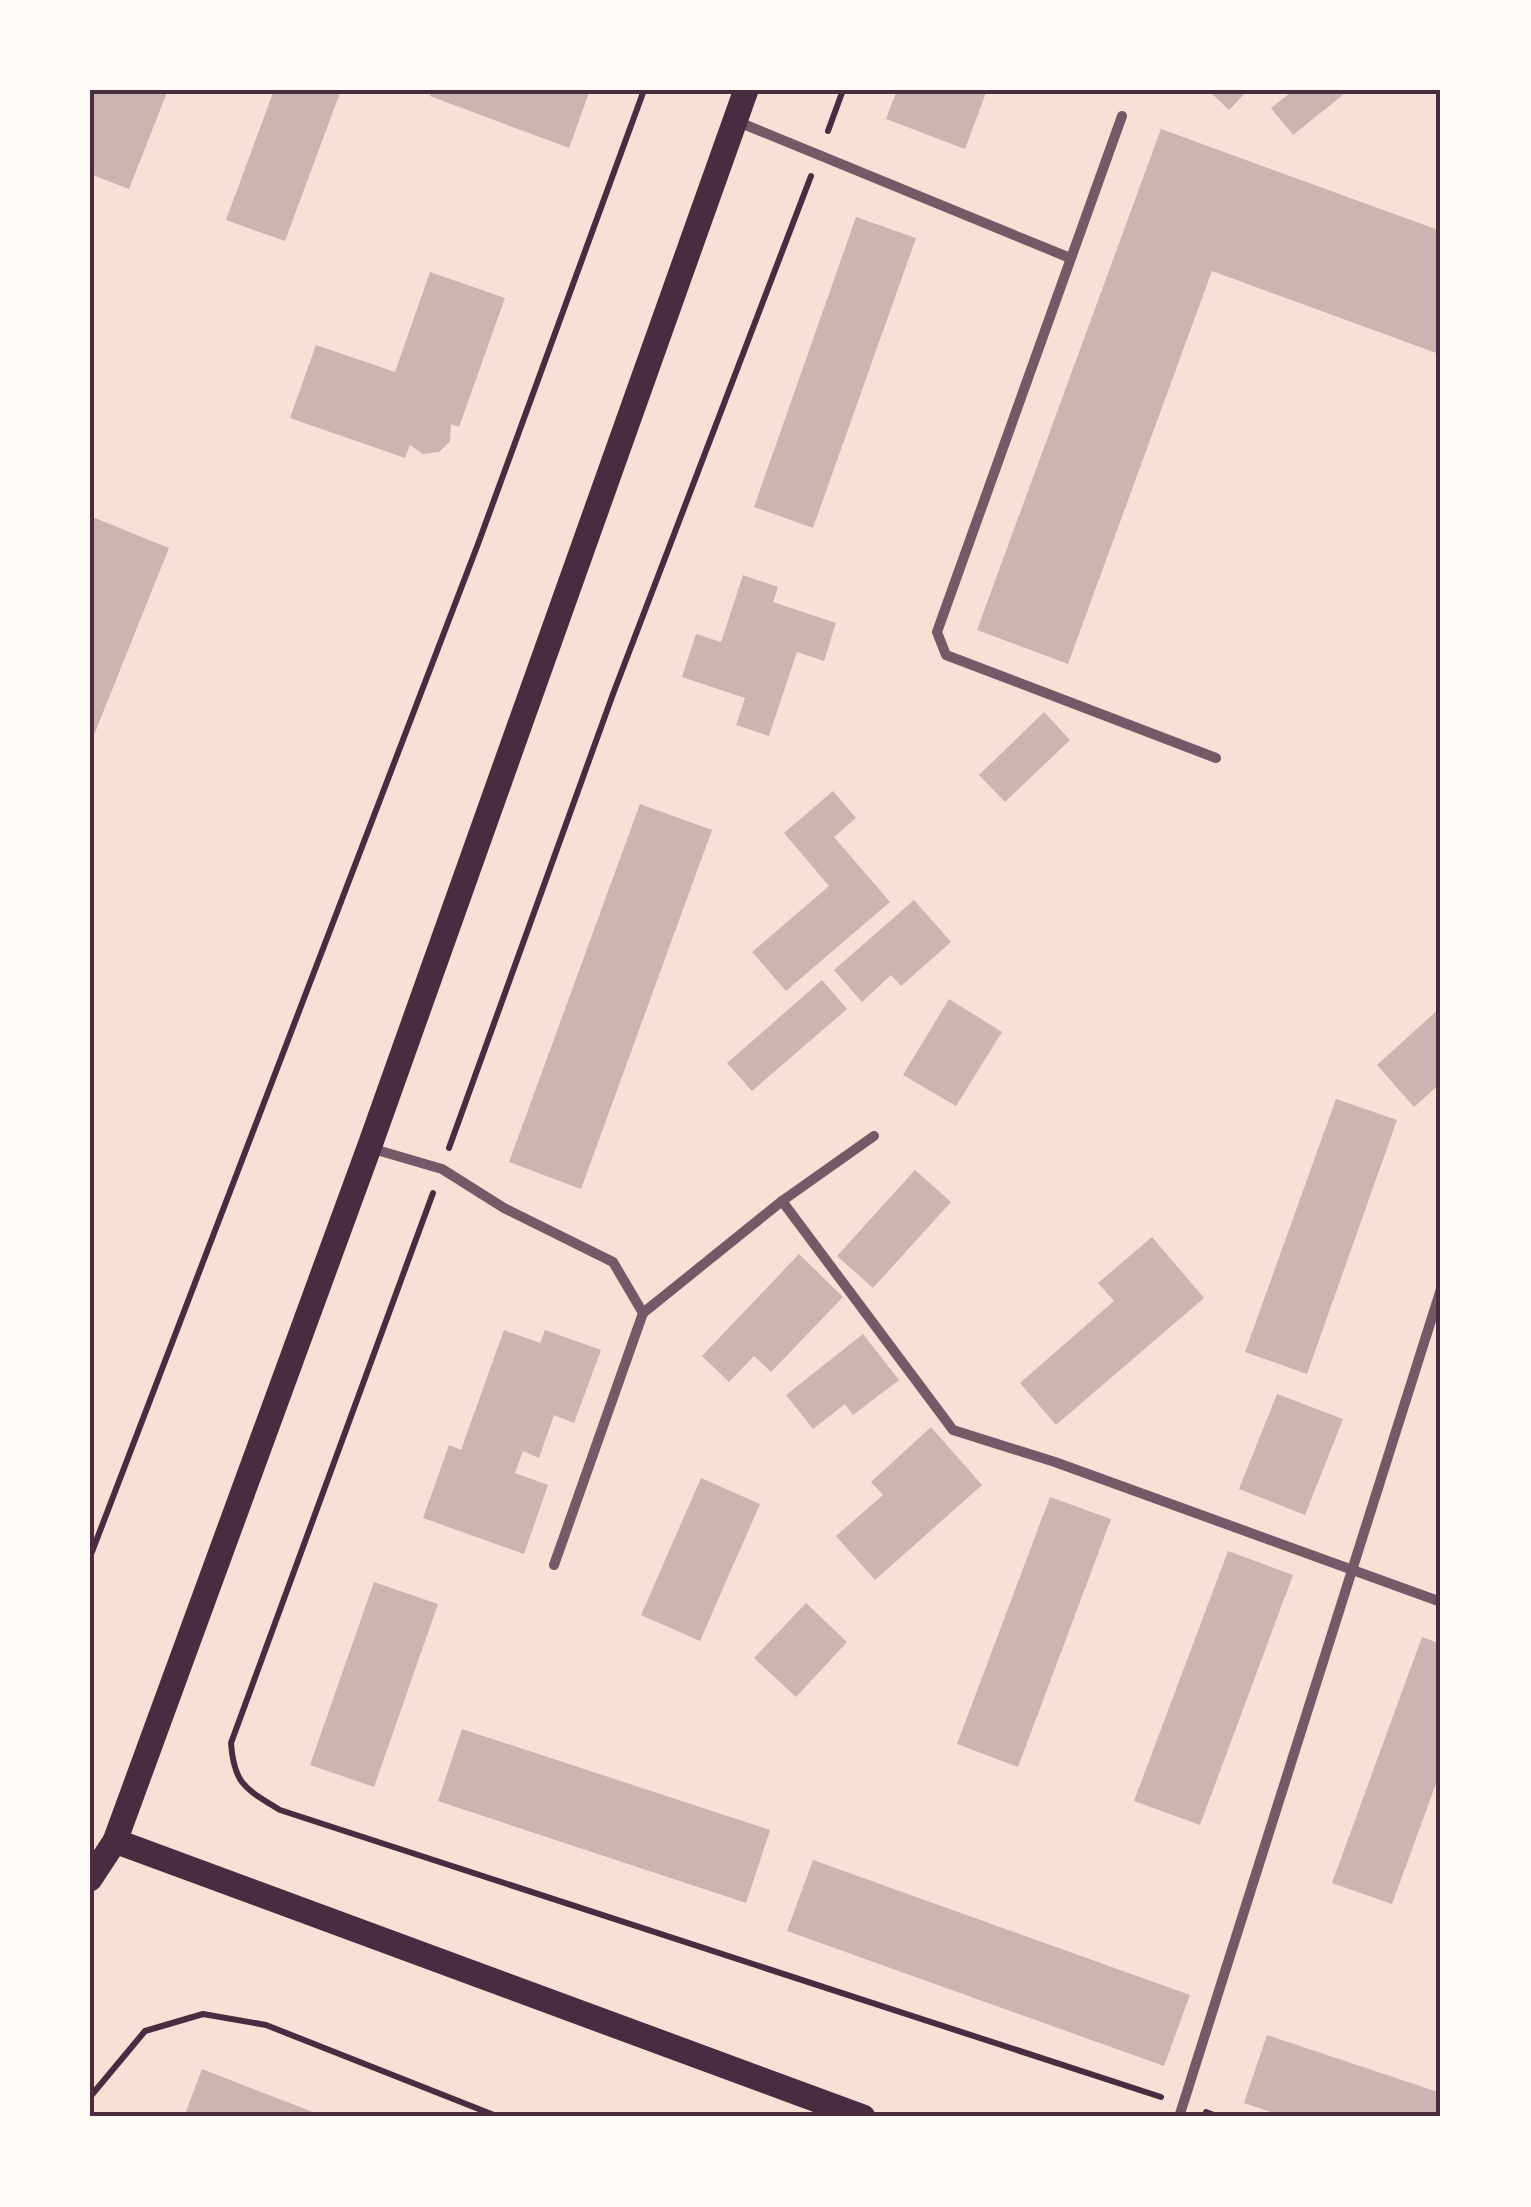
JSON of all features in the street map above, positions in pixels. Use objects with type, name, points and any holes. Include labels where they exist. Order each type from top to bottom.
[{"type":"main road","points":[[90,1879],[115,1842],[370,1148],[746,90]]},
{"type":"main road","points":[[115,1842],[863,2117]]},
{"type":"street","points":[[1122,116],[937,632],[946,655],[1216,758]]},
{"type":"street","points":[[735,121],[1070,258]]},
{"type":"street","points":[[554,1565],[643,1313],[782,1201],[874,1136]]},
{"type":"street","points":[[370,1148],[442,1168],[504,1208],[613,1262],[643,1313]]},
{"type":"street","points":[[782,1201],[953,1430],[1055,1462],[1441,1602]]},
{"type":"street","points":[[1179,2117],[1441,1289]]},
{"type":"path","points":[[90,1557],[478,544],[644,90]]},
{"type":"path","points":[[843,90],[613,694],[232,1743],[233,1771],[251,1792],[280,1810],[1219,2117]]},
{"type":"path","points":[[90,2096],[145,2031],[203,2014],[266,2025],[499,2117]]},
{"type":"building","points":[[91,90],[168,90],[129,189],[90,174]]},
{"type":"building","points":[[274,90],[341,90],[285,241],[226,220]]},
{"type":"building","points":[[432,90],[590,90],[569,148],[430,96]]},
{"type":"building","points":[[897,90],[987,90],[965,149],[886,119]]},
{"type":"building","points":[[1208,90],[1248,90],[1229,110]]},
{"type":"building","points":[[1294,90],[1349,90],[1293,135],[1271,108]]},
{"type":"building","points":[[1161,129],[1441,231],[1441,348],[1439,354],[1212,271],[1068,664],[977,630]]},
{"type":"building","points":[[856,217],[916,238],[813,528],[754,507]]},
{"type":"building","points":[[430,272],[505,298],[459,427],[451,424],[450,441],[439,452],[423,454],[410,445],[405,458],[290,418],[316,345],[395,372]]},
{"type":"building","points":[[90,516],[169,548],[90,745]]},
{"type":"building","points":[[743,575],[778,587],[773,602],[836,623],[824,661],[797,652],[769,736],[736,725],[745,698],[682,677],[696,634],[721,642]]},
{"type":"building","points":[[1044,712],[1070,740],[1005,802],[979,775]]},
{"type":"building","points":[[833,791],[856,818],[834,837],[890,902],[786,991],[752,952],[829,886],[784,833]]},
{"type":"building","points":[[640,804],[712,830],[581,1189],[509,1162]]},
{"type":"building","points":[[914,900],[951,942],[901,986],[891,975],[862,1002],[834,970]]},
{"type":"building","points":[[822,980],[847,1009],[752,1091],[727,1063]]},
{"type":"building","points":[[949,999],[1002,1032],[956,1106],[903,1075]]},
{"type":"building","points":[[1441,1007],[1441,1083],[1414,1107],[1377,1065]]},
{"type":"building","points":[[1336,1099],[1397,1120],[1307,1374],[1245,1352]]},
{"type":"building","points":[[915,1170],[951,1202],[873,1288],[837,1256]]},
{"type":"building","points":[[1152,1237],[1204,1298],[1056,1425],[1020,1383],[1114,1301],[1098,1283]]},
{"type":"building","points":[[799,1254],[843,1297],[771,1372],[754,1356],[729,1382],[702,1356]]},
{"type":"building","points":[[504,1330],[540,1343],[545,1330],[601,1350],[574,1423],[554,1415],[539,1458],[523,1451],[515,1473],[548,1485],[524,1554],[423,1518],[449,1445],[461,1450]]},
{"type":"building","points":[[863,1334],[899,1380],[853,1415],[845,1404],[813,1429],[786,1395]]},
{"type":"building","points":[[1277,1394],[1343,1419],[1305,1515],[1239,1489]]},
{"type":"building","points":[[931,1427],[982,1485],[875,1580],[836,1536],[883,1495],[871,1482]]},
{"type":"building","points":[[701,1478],[760,1504],[700,1641],[641,1615]]},
{"type":"building","points":[[1050,1497],[1111,1519],[1018,1767],[957,1744]]},
{"type":"building","points":[[1228,1551],[1293,1575],[1200,1825],[1134,1801]]},
{"type":"building","points":[[374,1582],[438,1604],[374,1787],[310,1765]]},
{"type":"building","points":[[806,1603],[847,1642],[796,1697],[754,1658]]},
{"type":"building","points":[[1422,1637],[1441,1644],[1441,1770],[1392,1904],[1332,1883]]},
{"type":"building","points":[[462,1729],[770,1830],[746,1903],[438,1801]]},
{"type":"building","points":[[813,1860],[1190,1995],[1164,2066],[787,1931]]},
{"type":"building","points":[[1267,2035],[1441,2093],[1441,2117],[1285,2117],[1244,2103]]},
{"type":"building","points":[[202,2069],[326,2117],[184,2117]]}]
